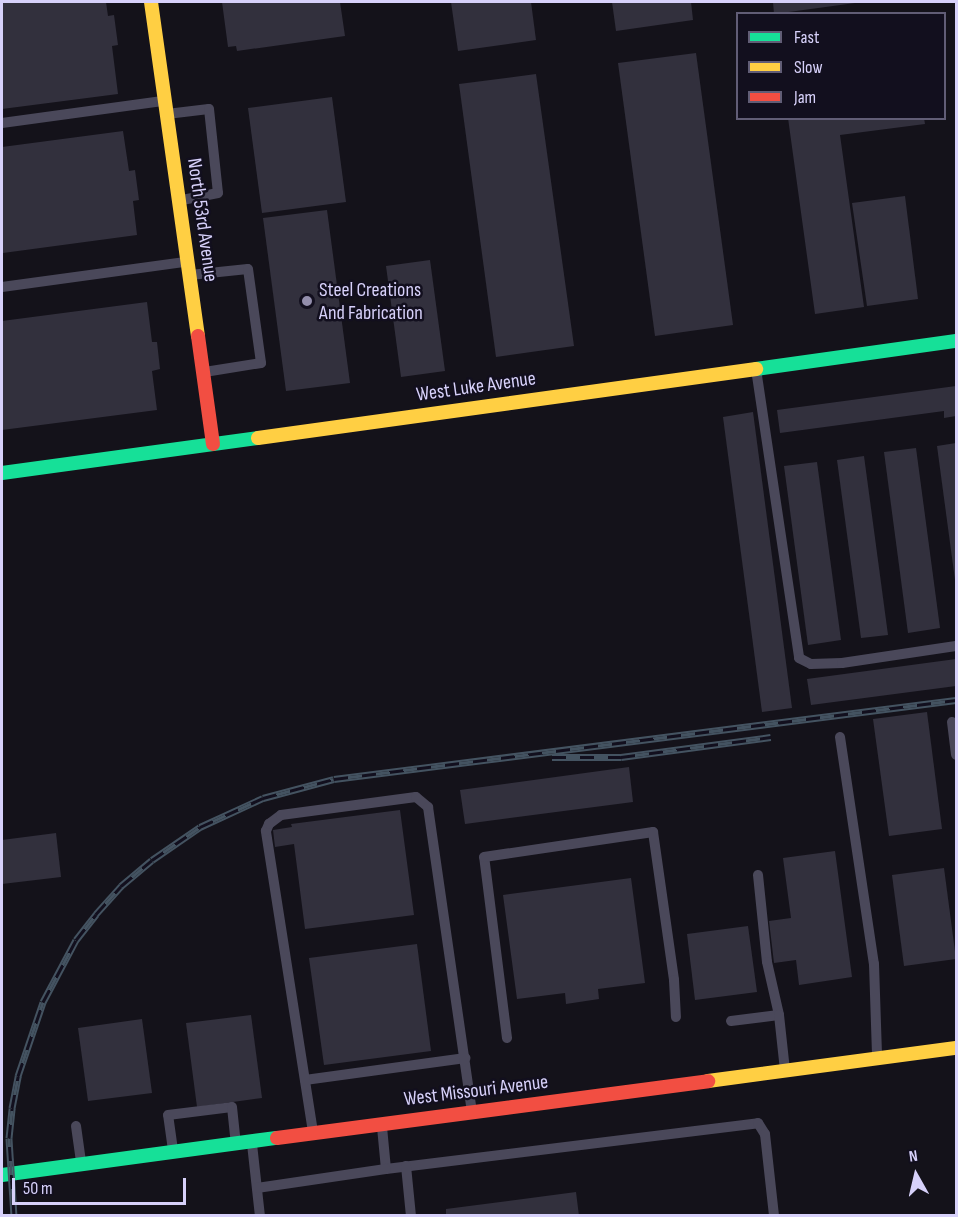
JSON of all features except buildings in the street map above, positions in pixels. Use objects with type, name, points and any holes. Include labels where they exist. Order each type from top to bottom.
[{"type":"street","name":"North 53rd Avenue","points":[[151,2],[213,444]]},
{"type":"street","name":"West Luke Avenue","points":[[2,473],[957,341]]},
{"type":"street","name":"West Missouri Avenue","points":[[2,1175],[957,1048]]},
{"type":"lane","points":[[2,123],[166,107],[209,108],[218,193],[179,200]]},
{"type":"lane","points":[[2,287],[189,268],[248,269],[261,363],[203,372]]},
{"type":"lane","points":[[756,369],[799,658],[811,664],[842,663],[957,646]]},
{"type":"lane","points":[[952,722],[957,755]]},
{"type":"lane","points":[[840,737],[874,964],[877,1059]]},
{"type":"lane","points":[[313,1133],[266,831],[269,824],[281,814],[416,797],[429,807],[472,1112]]},
{"type":"lane","points":[[507,1038],[484,857],[653,832],[674,980],[676,1017]]},
{"type":"lane","points":[[758,875],[767,962],[779,1015],[785,1071]]},
{"type":"lane","points":[[731,1021],[779,1015]]},
{"type":"lane","points":[[305,1080],[465,1058]]},
{"type":"lane","points":[[173,1151],[168,1115],[232,1107],[236,1143]]},
{"type":"lane","points":[[381,1124],[386,1169]]},
{"type":"lane","points":[[257,1188],[406,1166],[758,1124],[765,1134],[774,1215]]},
{"type":"lane","points":[[76,1126],[81,1163]]},
{"type":"lane","points":[[251,1141],[260,1215]]},
{"type":"lane","points":[[406,1166],[411,1215]]},
{"type":"railway","points":[[14,1216],[9,1138],[12,1108],[18,1076],[43,1002],[76,940],[121,886],[152,860],[200,827],[263,798],[334,779],[956,700]]},
{"type":"railway","points":[[552,757],[621,757],[771,737]]},
{"type":"traffic: fast","points":[[756,369],[956,341]]},
{"type":"traffic: fast","points":[[2,473],[258,438]]},
{"type":"traffic: fast","points":[[2,1175],[277,1138]]},
{"type":"traffic: slow","points":[[151,2],[198,336]]},
{"type":"traffic: slow","points":[[258,438],[756,369]]},
{"type":"traffic: slow","points":[[708,1081],[956,1048]]},
{"type":"traffic: jam","points":[[198,336],[213,444]]},
{"type":"traffic: jam","points":[[277,1138],[708,1081]]},
{"type":"place","name":"Steel Creations And Fabrication","points":[[307,301]]}]
